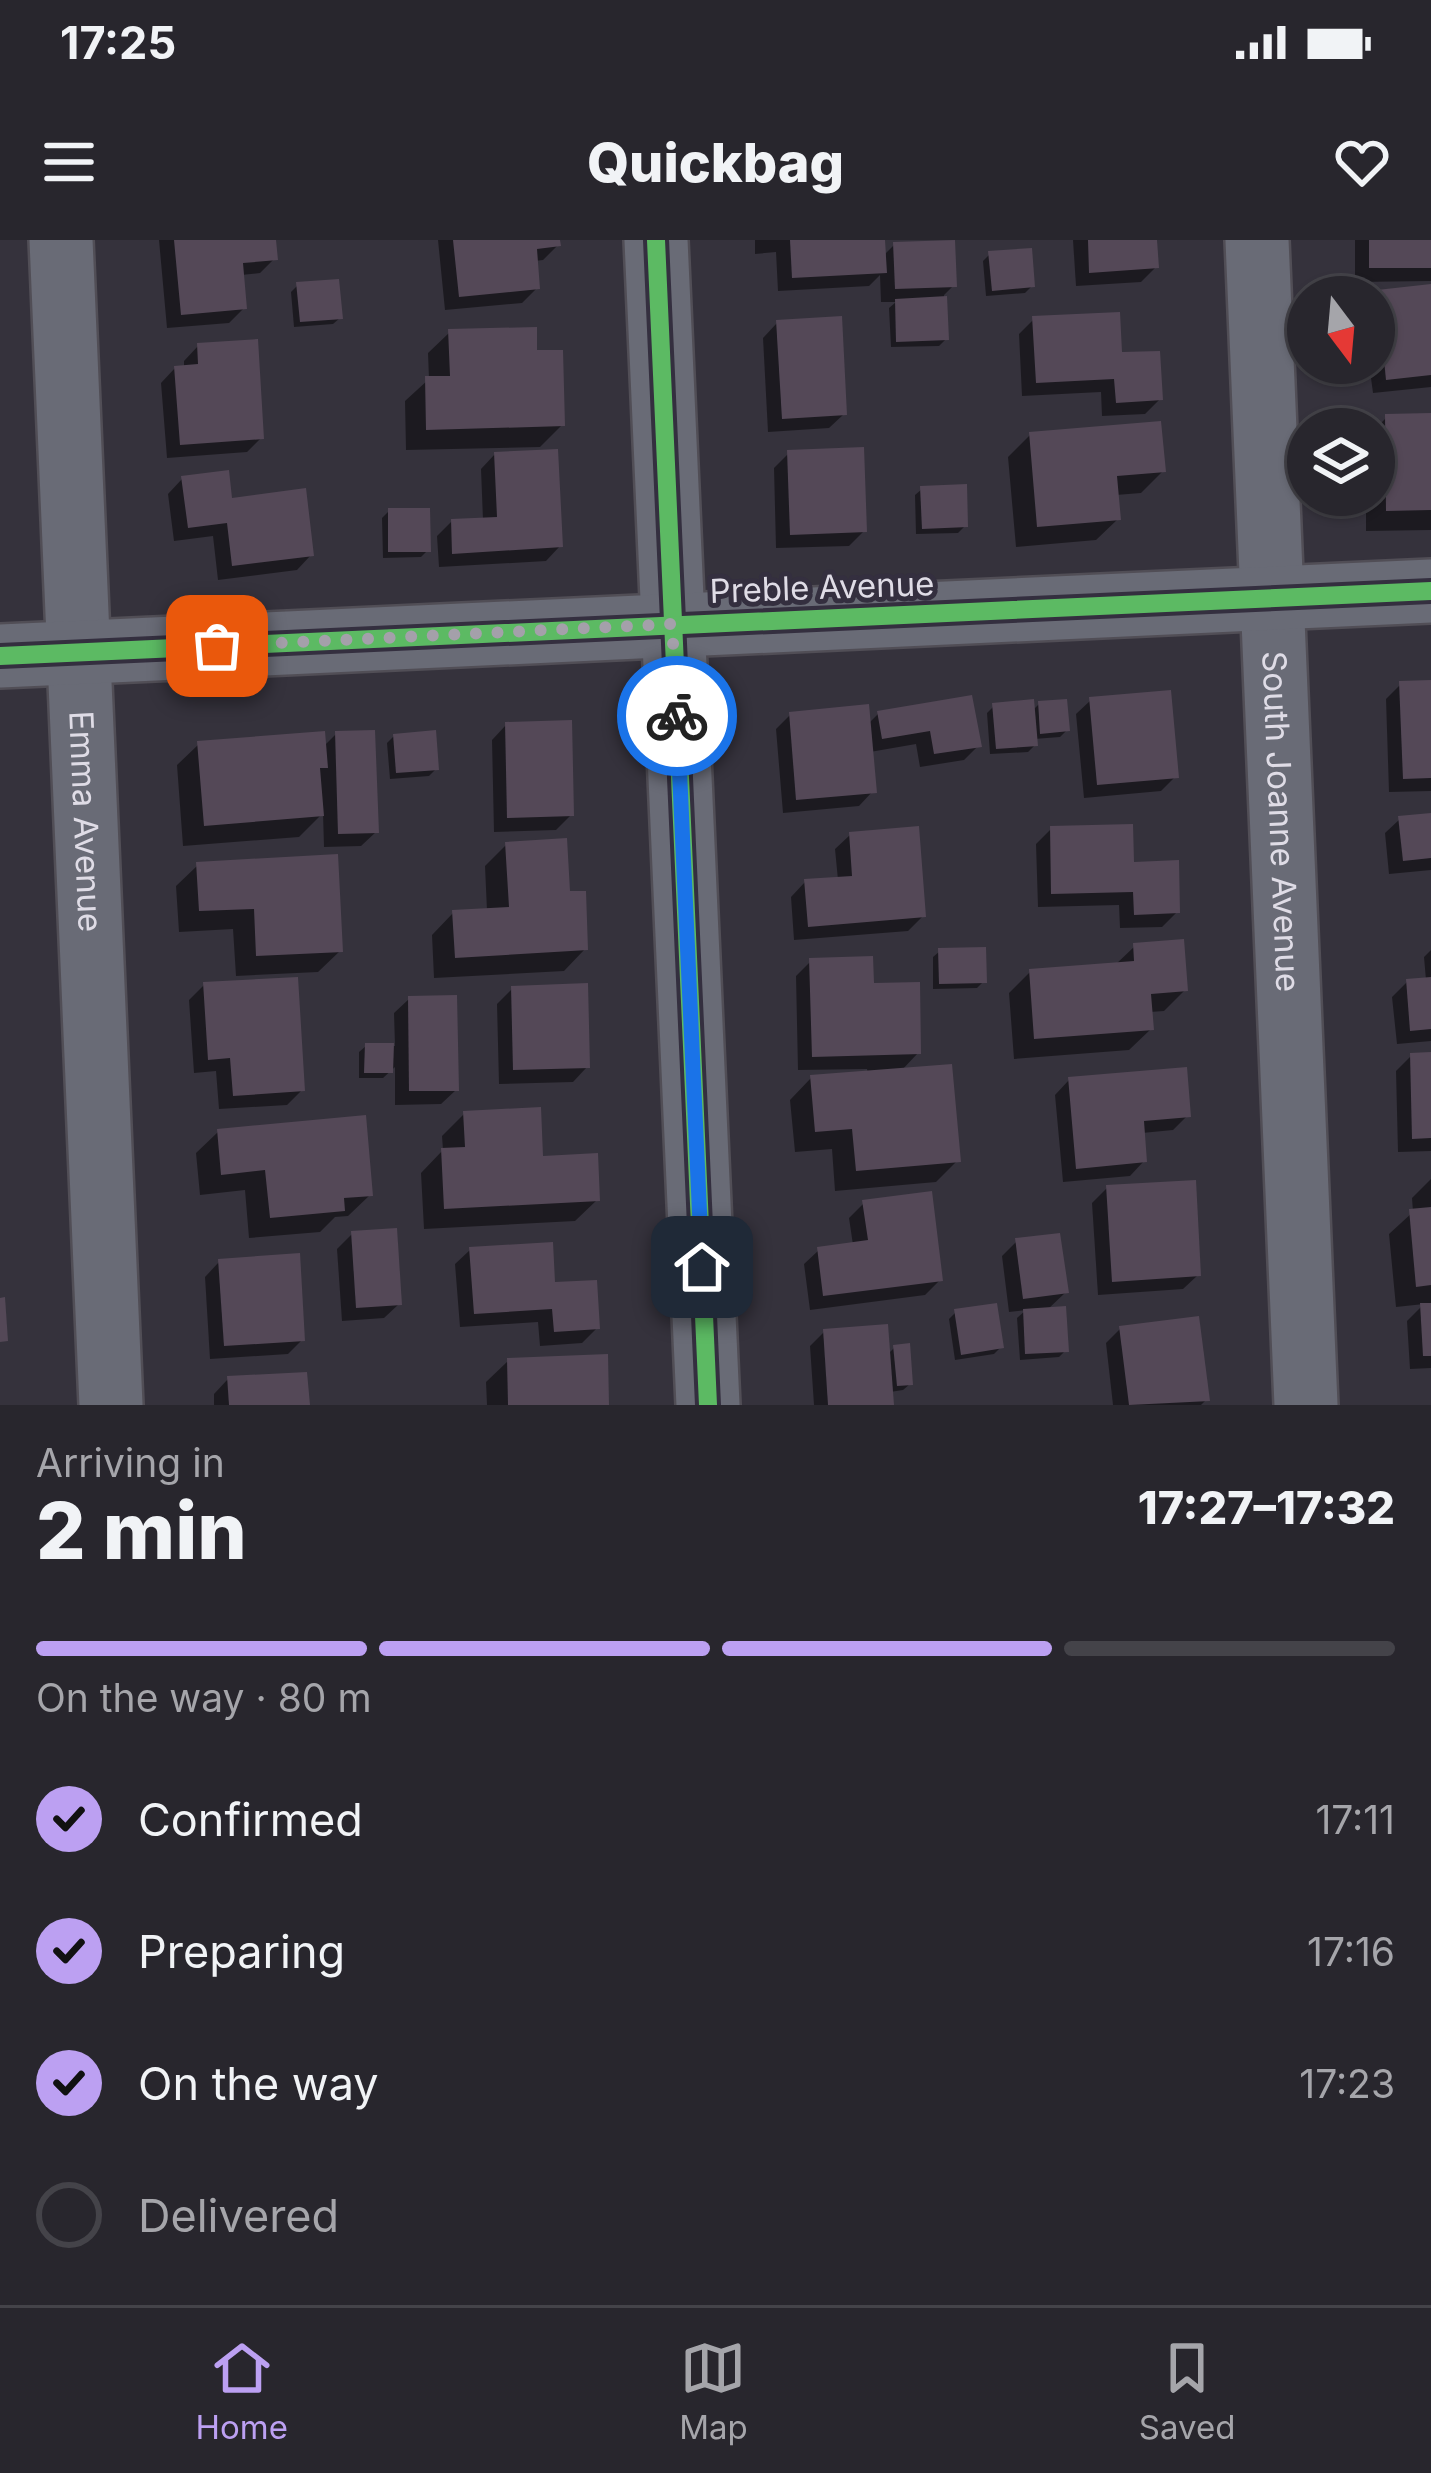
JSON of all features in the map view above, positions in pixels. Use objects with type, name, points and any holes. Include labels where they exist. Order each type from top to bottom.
[{"type":"street","name":"Emma Avenue","points":[[61,240],[111,1405]]},
{"type":"street","points":[[656,240],[708,1405]]},
{"type":"street","name":"South Joanne Avenue","points":[[1257,240],[1306,1405]]},
{"type":"street","name":"Preble Avenue","points":[[0,656],[1431,591]]},
{"type":"building","points":[[174,240],[276,240],[278,260],[243,263],[247,309],[181,315]]},
{"type":"building","points":[[453,240],[560,240],[561,246],[537,249],[540,289],[459,297]]},
{"type":"building","points":[[790,240],[885,240],[887,273],[792,278]]},
{"type":"building","points":[[955,240],[957,287],[895,289],[893,242]]},
{"type":"building","points":[[1088,240],[1157,240],[1159,268],[1089,273]]},
{"type":"building","points":[[1369,240],[1431,240],[1431,268],[1369,268]]},
{"type":"building","points":[[1032,248],[1035,287],[992,291],[988,251]]},
{"type":"building","points":[[339,279],[343,319],[300,322],[296,282]]},
{"type":"building","points":[[1431,284],[1431,375],[1395,379],[1395,288]]},
{"type":"building","points":[[947,296],[949,340],[896,342],[895,299]]},
{"type":"building","points":[[1120,312],[1122,352],[1160,351],[1163,400],[1116,403],[1114,379],[1036,383],[1032,316]]},
{"type":"building","points":[[842,316],[847,415],[782,419],[776,320]]},
{"type":"building","points":[[537,327],[537,350],[563,350],[565,426],[426,430],[425,376],[450,376],[448,329]]},
{"type":"building","points":[[258,339],[264,439],[180,445],[174,366],[198,364],[197,343]]},
{"type":"building","points":[[1431,413],[1431,510],[1395,511],[1395,414]]},
{"type":"building","points":[[1161,421],[1166,472],[1117,476],[1121,520],[1037,527],[1029,432]]},
{"type":"building","points":[[864,447],[867,532],[790,535],[787,450]]},
{"type":"building","points":[[558,449],[563,547],[452,554],[451,519],[497,517],[494,452]]},
{"type":"building","points":[[229,470],[232,498],[306,488],[314,556],[232,566],[227,523],[188,528],[181,476]]},
{"type":"building","points":[[967,484],[968,527],[922,529],[920,486]]},
{"type":"building","points":[[388,508],[430,508],[431,552],[388,552]]},
{"type":"building","points":[[1431,680],[1431,778],[1403,779],[1399,681]]},
{"type":"building","points":[[1171,690],[1179,778],[1097,785],[1089,697]]},
{"type":"building","points":[[972,695],[982,747],[934,754],[930,731],[882,739],[877,711]]},
{"type":"building","points":[[1034,699],[1038,746],[996,749],[992,703]]},
{"type":"building","points":[[1067,699],[1070,731],[1040,734],[1038,701]]},
{"type":"building","points":[[869,704],[877,793],[796,800],[789,712]]},
{"type":"building","points":[[572,720],[574,816],[507,818],[505,722]]},
{"type":"building","points":[[375,730],[379,833],[338,834],[335,731]]},
{"type":"building","points":[[436,730],[439,770],[396,773],[393,734]]},
{"type":"building","points":[[325,731],[328,768],[320,768],[324,816],[204,826],[197,741]]},
{"type":"building","points":[[1431,813],[1431,858],[1403,861],[1398,816]]},
{"type":"building","points":[[1133,824],[1134,862],[1179,860],[1180,913],[1134,915],[1133,892],[1051,894],[1050,826]]},
{"type":"building","points":[[919,826],[926,917],[808,927],[804,879],[852,876],[849,832]]},
{"type":"building","points":[[567,838],[570,891],[586,891],[588,950],[455,958],[452,910],[509,907],[505,842]]},
{"type":"building","points":[[338,854],[343,952],[256,956],[254,909],[199,911],[196,862]]},
{"type":"building","points":[[1184,939],[1188,991],[1151,994],[1154,1030],[1034,1039],[1029,969],[1134,961],[1133,943]]},
{"type":"building","points":[[986,947],[987,983],[939,984],[938,948]]},
{"type":"building","points":[[873,956],[874,983],[920,982],[921,1054],[812,1057],[809,958]]},
{"type":"building","points":[[298,977],[305,1091],[233,1096],[230,1058],[208,1060],[203,982]]},
{"type":"building","points":[[1431,977],[1431,1029],[1410,1031],[1406,979]]},
{"type":"building","points":[[588,983],[590,1068],[513,1070],[511,986]]},
{"type":"building","points":[[457,995],[459,1091],[409,1091],[408,996]]},
{"type":"building","points":[[365,1043],[394,1043],[393,1073],[364,1073]]},
{"type":"building","points":[[1431,1052],[1431,1138],[1412,1139],[1410,1053]]},
{"type":"building","points":[[952,1064],[961,1162],[856,1171],[852,1129],[815,1132],[810,1075]]},
{"type":"building","points":[[1187,1067],[1191,1117],[1144,1121],[1147,1162],[1076,1169],[1068,1077]]},
{"type":"building","points":[[541,1107],[543,1156],[598,1153],[600,1201],[444,1209],[441,1148],[465,1147],[463,1111]]},
{"type":"building","points":[[366,1115],[373,1196],[344,1198],[345,1211],[270,1218],[265,1170],[221,1175],[217,1129]]},
{"type":"building","points":[[1196,1180],[1201,1276],[1112,1282],[1106,1185]]},
{"type":"building","points":[[932,1191],[943,1281],[823,1296],[817,1247],[868,1240],[862,1200]]},
{"type":"building","points":[[1431,1207],[1431,1285],[1416,1287],[1409,1209]]},
{"type":"building","points":[[397,1228],[402,1305],[356,1308],[351,1231]]},
{"type":"building","points":[[1060,1233],[1069,1293],[1023,1299],[1015,1238]]},
{"type":"building","points":[[553,1242],[555,1282],[597,1280],[600,1329],[554,1332],[552,1309],[474,1314],[469,1247]]},
{"type":"building","points":[[300,1253],[305,1341],[224,1346],[218,1259]]},
{"type":"building","points":[[5,1297],[8,1341],[0,1342],[0,1298]]},
{"type":"building","points":[[997,1303],[1004,1348],[961,1355],[954,1309]]},
{"type":"building","points":[[1420,1303],[1431,1303],[1431,1356],[1423,1356]]},
{"type":"building","points":[[1066,1306],[1069,1352],[1025,1354],[1023,1309]]},
{"type":"building","points":[[1199,1316],[1210,1401],[1129,1405],[1119,1326]]},
{"type":"building","points":[[888,1324],[894,1405],[828,1405],[823,1329]]},
{"type":"building","points":[[910,1343],[913,1385],[897,1386],[893,1345]]},
{"type":"building","points":[[608,1354],[609,1405],[508,1405],[507,1358]]},
{"type":"building","points":[[307,1372],[310,1405],[229,1405],[227,1376]]},
{"type":"cycle path","points":[[656,240],[708,1405]]},
{"type":"cycle path","points":[[0,656],[1431,591]]},
{"type":"way so far","points":[[217,646],[672,624],[677,716]]},
{"type":"route","points":[[677,716],[702,1267]]}]
